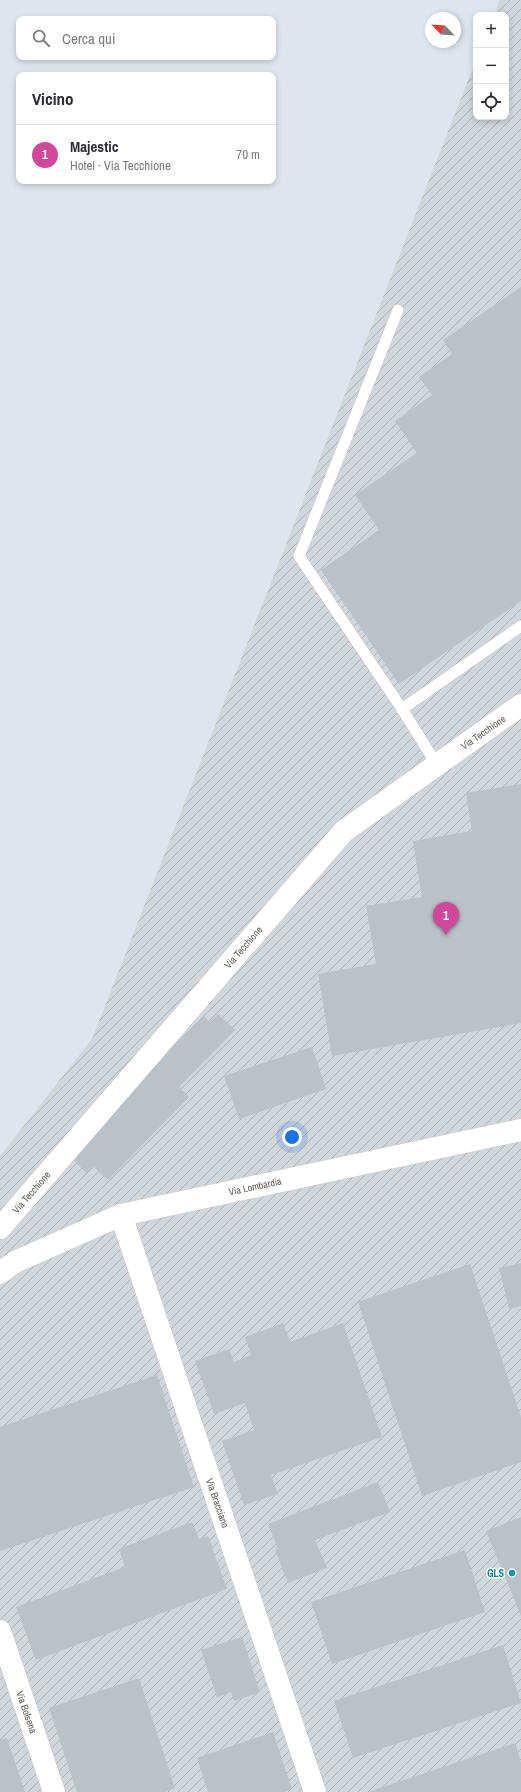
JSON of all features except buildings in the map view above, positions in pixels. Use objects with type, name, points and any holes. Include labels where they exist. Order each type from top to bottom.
[{"type":"street","name":"Via Tecchione","points":[[0,1228],[344,831],[521,705]]},
{"type":"street","name":"Via Lombardia","points":[[0,1273],[15,1262],[121,1215],[521,1130]]},
{"type":"street","name":"Via Bracciano","points":[[121,1215],[315,1792]]},
{"type":"street","name":"Via Bolsena","points":[[0,1632],[54,1792]]},
{"type":"lane","points":[[398,310],[299,556],[402,709],[437,765]]},
{"type":"lane","points":[[402,709],[521,626]]},
{"type":"shaded area","points":[[500,0],[521,0],[521,1792],[0,1792],[0,1156],[92,1039],[473,68],[473,120],[509,120],[509,12],[495,12]]},
{"type":"place","name":"Majestic","points":[[446,935]]},
{"type":"place","name":"GLS","points":[[512,1573]]}]
